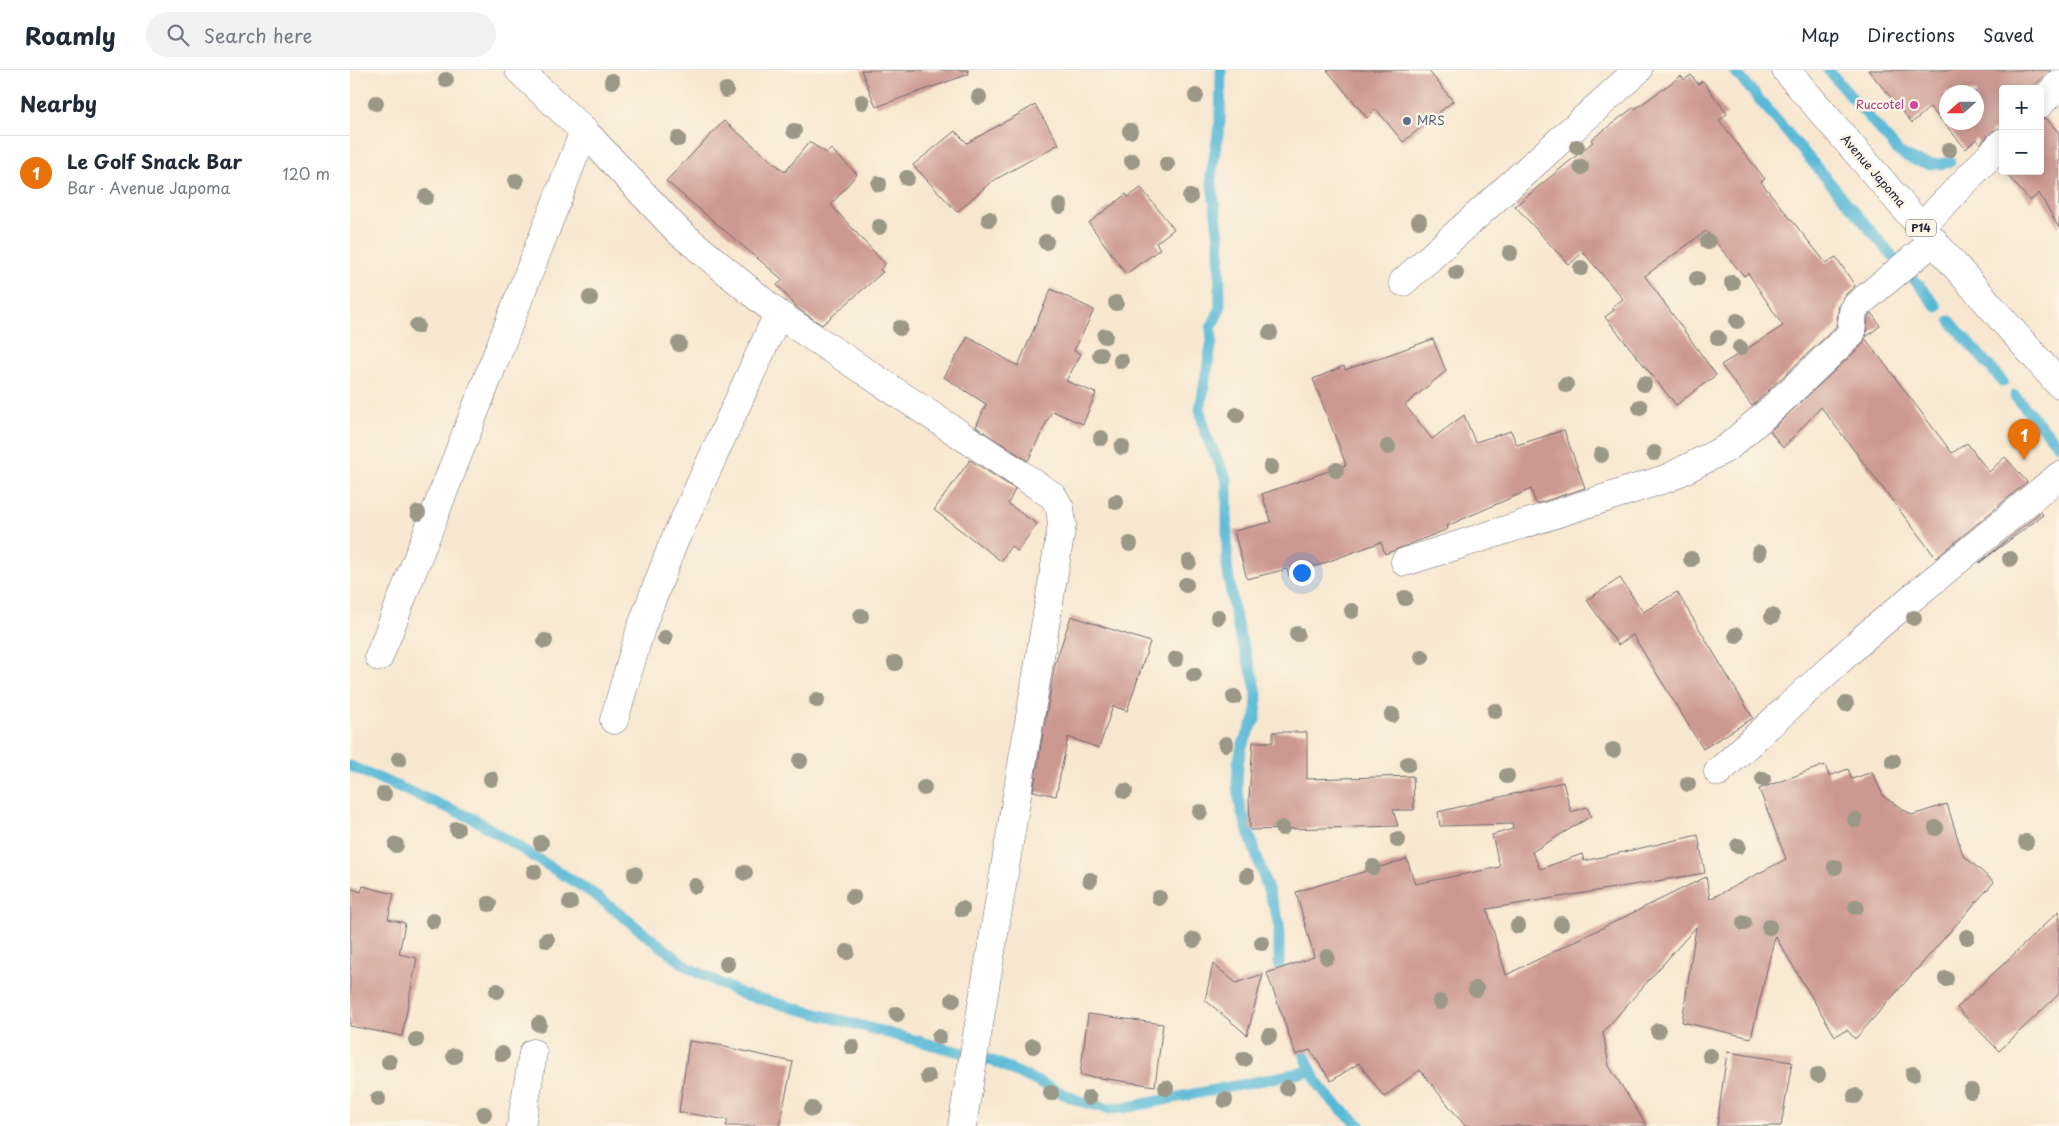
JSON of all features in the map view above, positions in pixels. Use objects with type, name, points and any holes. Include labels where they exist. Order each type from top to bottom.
[{"type":"street","points":[[519,70],[584,132],[678,230],[778,314],[1053,496],[1060,508],[1062,524],[962,1126]]},
{"type":"street","points":[[1403,282],[1638,70]]},
{"type":"street","name":"Avenue Japoma","points":[[1786,70],[2059,384]]},
{"type":"street","points":[[2044,100],[2059,84]]},
{"type":"street","points":[[379,657],[584,132]]},
{"type":"street","points":[[1405,562],[1668,478],[1726,448],[1773,408],[1851,334],[1853,312],[1856,306],[1927,234],[1999,147]]},
{"type":"street","points":[[614,720],[641,628],[673,544],[778,314]]},
{"type":"street","points":[[1718,772],[1873,630],[2059,476]]},
{"type":"street","points":[[521,1126],[533,1053]]},
{"type":"building","points":[[861,70],[968,70],[969,74],[876,107]]},
{"type":"building","name":"MRS","points":[[1327,70],[1428,70],[1453,101],[1403,142],[1376,109],[1367,118]]},
{"type":"building","points":[[1868,70],[2051,70],[2035,85],[1999,85],[1999,128],[1992,131],[1980,144],[1976,139],[1966,149],[1950,130],[1984,130],[1984,85],[1939,85],[1939,118],[1930,107],[1912,123]]},
{"type":"building","points":[[1691,75],[1698,84],[1703,81],[1727,114],[1719,121],[1765,179],[1761,182],[1826,263],[1836,257],[1855,286],[1846,294],[1839,305],[1836,327],[1752,406],[1721,365],[1783,326],[1748,273],[1744,276],[1706,231],[1645,276],[1716,375],[1676,405],[1605,317],[1614,310],[1612,307],[1623,299],[1583,252],[1569,265],[1515,206],[1593,142],[1591,140],[1634,107],[1635,109],[1681,76],[1684,80]]},
{"type":"building","points":[[1035,105],[1059,144],[991,182],[957,212],[913,165],[955,131],[967,143]]},
{"type":"building","points":[[2044,118],[2046,118],[2059,133],[2059,228],[2039,193],[2030,201],[2007,175],[2044,175]]},
{"type":"building","points":[[724,121],[785,172],[809,142],[827,153],[831,149],[857,174],[831,205],[885,264],[880,270],[883,272],[822,325],[798,309],[777,285],[783,280],[666,181]]},
{"type":"building","points":[[1141,188],[1174,229],[1156,243],[1160,249],[1126,274],[1089,223],[1126,194],[1128,197]]},
{"type":"building","points":[[1051,289],[1094,310],[1074,351],[1081,354],[1066,381],[1096,393],[1083,424],[1052,411],[1028,461],[976,427],[986,404],[944,377],[968,337],[1018,366]]},
{"type":"building","points":[[1872,313],[1880,326],[1866,337],[1868,316]]},
{"type":"building","points":[[1865,338],[1952,453],[1967,443],[1989,472],[2005,457],[2027,482],[1936,558],[1821,407],[1783,448],[1770,431],[1862,345]]},
{"type":"building","points":[[1433,339],[1446,371],[1405,405],[1432,439],[1464,415],[1475,442],[1511,431],[1517,445],[1564,430],[1585,488],[1536,504],[1531,489],[1447,526],[1448,529],[1385,554],[1381,542],[1289,576],[1287,569],[1247,579],[1234,531],[1271,522],[1262,494],[1346,465],[1313,379],[1344,366],[1345,370]]},
{"type":"building","points":[[970,460],[1015,489],[1008,504],[1037,524],[1017,551],[1011,546],[1001,561],[934,510]]},
{"type":"building","points":[[2041,512],[2043,515],[1979,563]]},
{"type":"building","points":[[1620,578],[1643,612],[1677,592],[1753,718],[1703,749],[1633,635],[1618,645],[1587,600]]},
{"type":"building","points":[[1071,616],[1150,642],[1127,711],[1113,706],[1099,748],[1068,737],[1056,796],[1033,791],[1055,664]]},
{"type":"building","points":[[1273,732],[1307,732],[1307,779],[1413,776],[1414,810],[1393,810],[1398,826],[1250,830],[1249,798],[1253,742],[1273,742]]},
{"type":"building","points":[[1825,765],[1829,776],[1848,769],[1852,779],[1872,772],[1884,797],[1912,815],[1947,804],[1963,855],[1994,882],[1855,1039],[1847,1030],[1835,1036],[1775,936],[1751,1038],[1682,1022],[1696,927],[1603,1032],[1609,1066],[1647,1126],[1465,1126],[1420,1070],[1384,1097],[1359,1063],[1331,1081],[1310,1050],[1296,1055],[1267,973],[1314,957],[1296,892],[1407,859],[1415,884],[1500,867],[1492,835],[1513,829],[1512,824],[1440,826],[1438,812],[1563,782],[1571,812],[1587,807],[1591,816],[1532,852],[1540,869],[1582,854],[1584,861],[1698,835],[1705,873],[1487,909],[1506,975],[1706,877],[1710,899],[1786,859],[1759,789]]},
{"type":"building","points":[[363,886],[394,894],[388,919],[405,923],[399,954],[417,958],[402,1036],[350,1026],[350,888],[361,892]]},
{"type":"building","points":[[2059,911],[2059,994],[1999,1051],[1957,1008]]},
{"type":"building","points":[[1213,964],[1236,983],[1263,974],[1247,1035],[1205,1000]]},
{"type":"building","points":[[1088,1014],[1163,1024],[1155,1086],[1080,1075]]},
{"type":"building","points":[[689,1041],[725,1046],[793,1062],[779,1126],[726,1126],[728,1120],[679,1112]]},
{"type":"building","points":[[1727,1052],[1792,1062],[1781,1126],[1717,1126]]},
{"type":"waterway","points":[[1221,70],[1220,122],[1211,176],[1219,238],[1220,309],[1211,328],[1212,341],[1200,409],[1205,433],[1227,480],[1227,566],[1239,633],[1257,695],[1256,717],[1242,746],[1238,764],[1237,787],[1241,810],[1279,922],[1279,969],[1283,982]]},
{"type":"waterway","points":[[1734,70],[1895,259]]},
{"type":"waterway","points":[[1828,70],[1899,152],[1923,163],[1950,162]]},
{"type":"waterway","points":[[1908,272],[1937,307]]},
{"type":"waterway","points":[[1950,321],[2003,382]]},
{"type":"waterway","points":[[2015,396],[2059,446]]},
{"type":"waterway","points":[[350,766],[474,819],[594,894],[689,968],[742,994],[993,1061],[1079,1101],[1110,1109],[1310,1071]]},
{"type":"waterway","points":[[1298,1038],[1321,1088],[1337,1106],[1361,1126]]},
{"type":"place","name":"Ruccotel","points":[[1914,105]]},
{"type":"place","name":"MRS","points":[[1407,121]]},
{"type":"place","name":"Le Golf Snack Bar","points":[[2024,460]]}]
